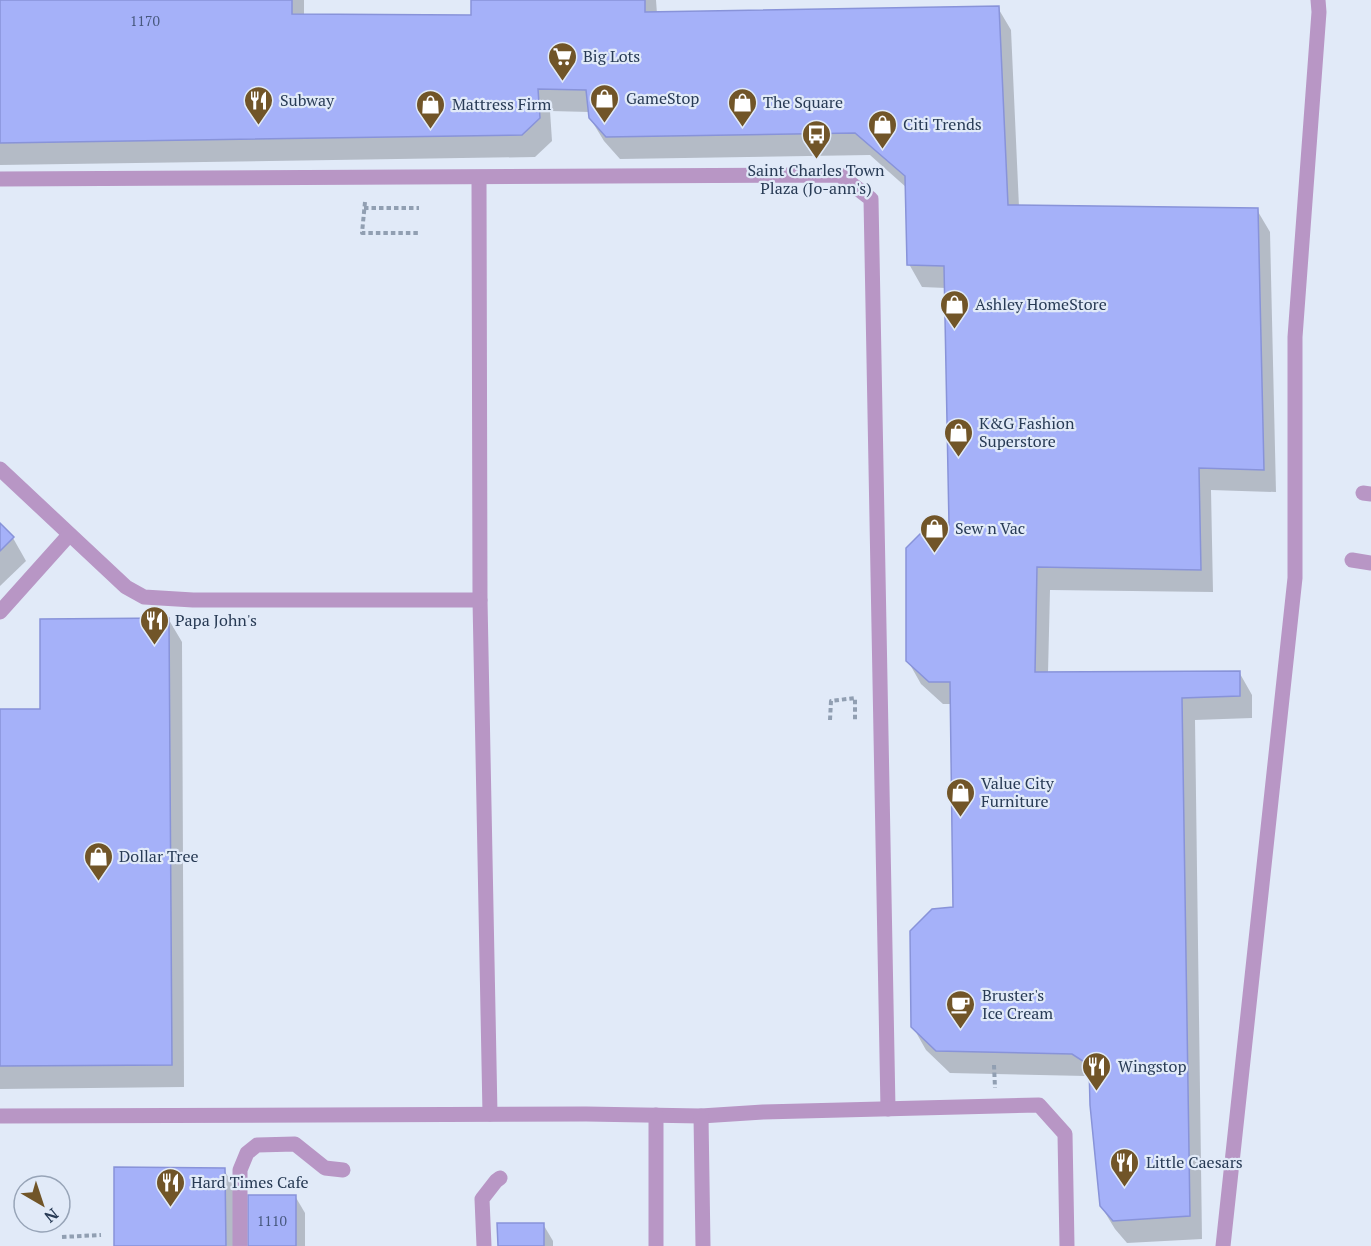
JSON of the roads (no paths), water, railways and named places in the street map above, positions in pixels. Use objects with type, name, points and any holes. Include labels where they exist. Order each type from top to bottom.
[{"type":"lane","points":[[1223,1246],[1295,578],[1295,338],[1319,12],[1318,0]]},
{"type":"lane","points":[[0,179],[840,175],[871,199],[888,1109]]},
{"type":"lane","points":[[479,178],[480,600],[490,1114]]},
{"type":"lane","points":[[0,469],[126,587],[144,597],[214,600],[480,600]]},
{"type":"lane","points":[[0,612],[69,535]]},
{"type":"lane","points":[[1352,560],[1371,563]]},
{"type":"lane","points":[[0,1116],[490,1114],[701,1116],[763,1112],[1039,1105],[1065,1134],[1067,1246]]},
{"type":"lane","points":[[656,1115],[656,1246]]},
{"type":"lane","points":[[701,1116],[703,1246]]},
{"type":"lane","points":[[240,1246],[240,1170],[247,1153],[257,1145],[295,1144],[325,1168],[343,1170]]},
{"type":"lane","points":[[484,1246],[482,1198],[500,1178]]},
{"type":"place","name":"Big Lots","points":[[562,82]]},
{"type":"place","name":"GameStop","points":[[605,124]]},
{"type":"place","name":"Subway","points":[[259,126]]},
{"type":"place","name":"The Square","points":[[742,128]]},
{"type":"place","name":"Mattress Firm","points":[[431,130]]},
{"type":"place","name":"Citi Trends","points":[[882,150]]},
{"type":"place","name":"Saint Charles Town Plaza (Jo-ann's)","points":[[816,160]]},
{"type":"place","name":"Ashley HomeStore","points":[[954,330]]},
{"type":"place","name":"K&G Fashion Superstore","points":[[958,458]]},
{"type":"place","name":"Sew n Vac","points":[[934,554]]},
{"type":"place","name":"Papa John's","points":[[154,646]]},
{"type":"place","name":"Value City Furniture","points":[[960,818]]},
{"type":"place","name":"Dollar Tree","points":[[98,882]]},
{"type":"place","name":"Bruster's Ice Cream","points":[[961,1030]]},
{"type":"place","name":"Wingstop","points":[[1097,1092]]},
{"type":"place","name":"Little Caesars","points":[[1125,1188]]},
{"type":"place","name":"Hard Times Cafe","points":[[170,1208]]}]
